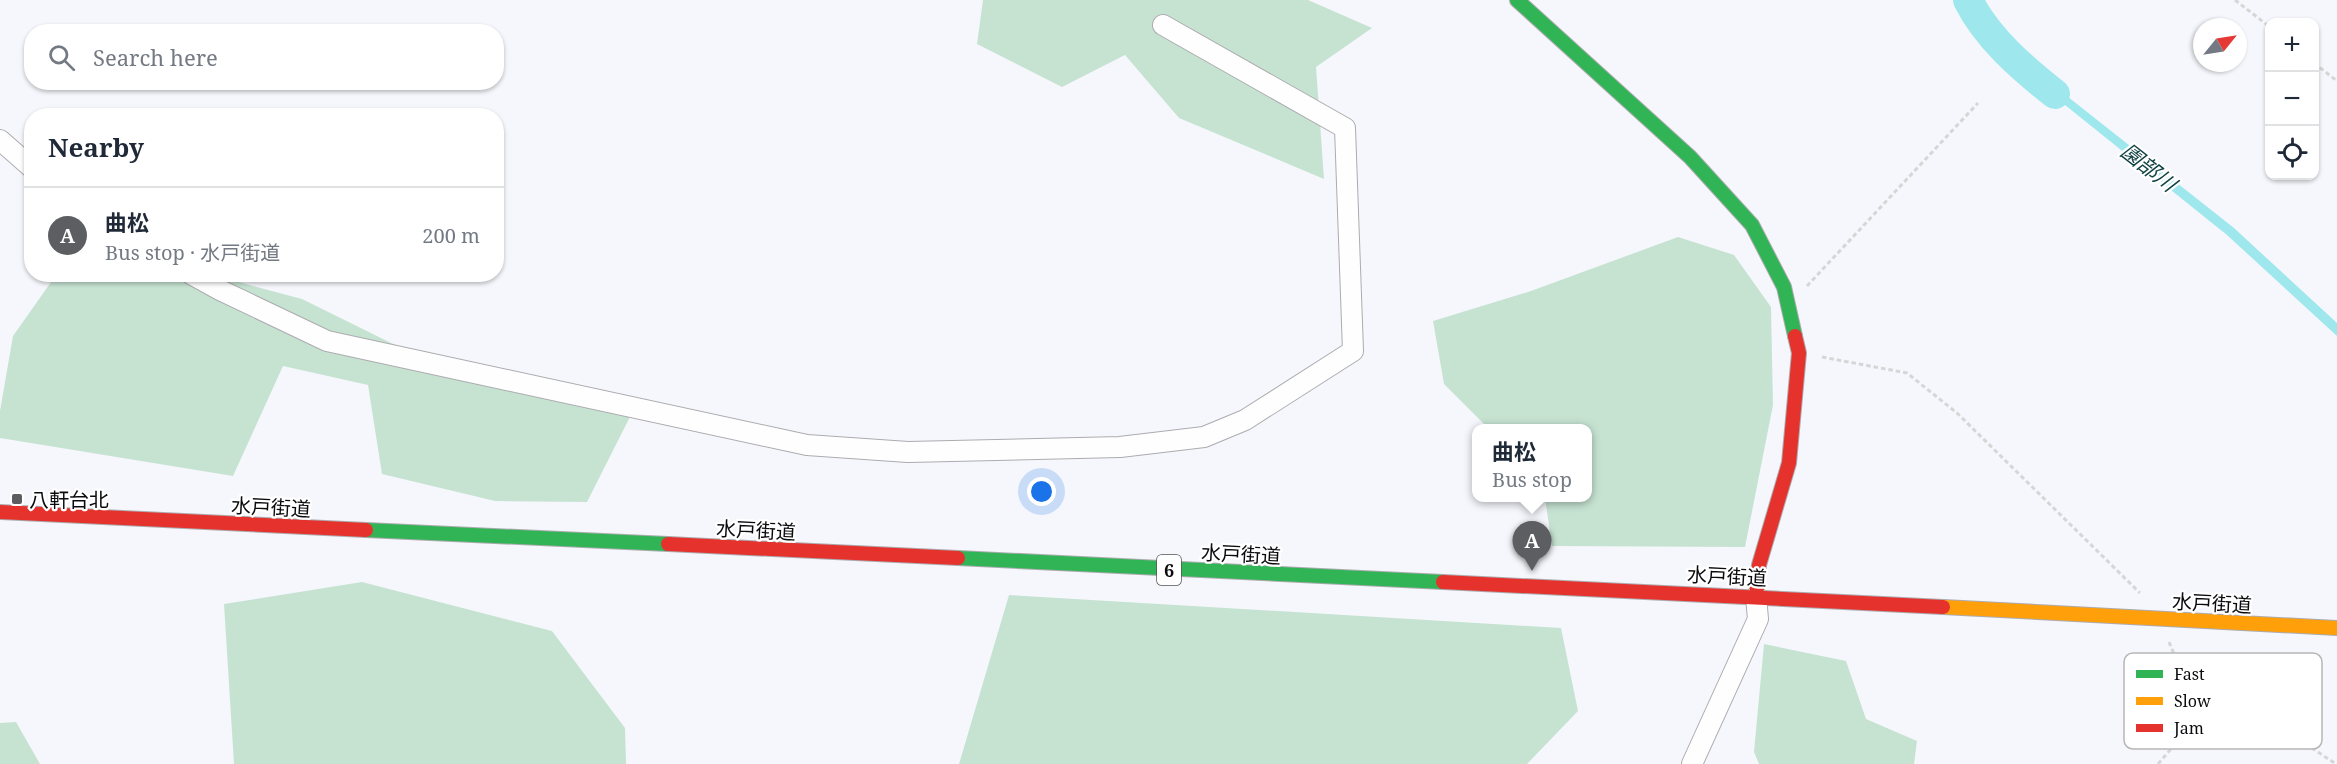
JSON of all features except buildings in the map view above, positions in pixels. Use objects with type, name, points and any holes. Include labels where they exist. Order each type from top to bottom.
[{"type":"main road","points":[[1517,0],[1690,157],[1752,225],[1784,287],[1799,353],[1789,463],[1759,565],[1756,597]]},
{"type":"main road","name":"水戸街道","points":[[0,512],[1756,597],[2337,628]]},
{"type":"street","points":[[206,282],[327,341],[807,445],[908,452],[1120,447],[1204,437],[1245,420],[1353,351],[1345,128],[1163,25]]},
{"type":"street","points":[[0,140],[24,161]]},
{"type":"street","points":[[1692,764],[1758,619],[1756,597]]},
{"type":"path","points":[[2235,0],[2265,23]]},
{"type":"path","points":[[2319,67],[2337,81]]},
{"type":"path","points":[[1789,305],[1978,103]]},
{"type":"path","points":[[1799,353],[1907,373],[1957,413],[2153,606],[2174,653]]},
{"type":"path","points":[[2158,764],[2171,749]]},
{"type":"path","points":[[2313,749],[2336,764]]},
{"type":"green space","points":[[983,0],[1308,0],[1372,28],[1316,67],[1324,179],[1179,118],[1125,55],[1062,87],[977,44]]},
{"type":"green space","points":[[1678,237],[1734,255],[1771,307],[1773,405],[1745,547],[1552,546],[1546,502],[1592,502],[1592,424],[1484,424],[1444,384],[1433,321],[1531,291]]},
{"type":"green space","points":[[51,282],[238,282],[302,299],[460,377],[636,405],[587,502],[495,501],[382,474],[368,385],[283,366],[233,476],[0,438],[0,411],[13,336]]},
{"type":"green space","points":[[362,582],[552,631],[625,728],[626,764],[234,764],[224,604]]},
{"type":"green space","points":[[1009,595],[1561,628],[1578,711],[1527,764],[959,764]]},
{"type":"green space","points":[[1764,644],[1846,661],[1866,719],[1917,741],[1914,764],[1759,764],[1754,752]]},
{"type":"green space","points":[[16,722],[40,764],[0,764],[0,723]]},
{"type":"water","points":[[2020,59],[2234,228],[2337,323],[2337,336],[2227,235],[2024,72]]},
{"type":"waterway","name":"園部川","points":[[1968,0],[1995,40],[2030,74],[2055,94]]},
{"type":"traffic: fast","points":[[1517,0],[1690,157],[1752,225],[1784,287],[1795,336]]},
{"type":"traffic: fast","points":[[366,530],[668,544]]},
{"type":"traffic: fast","points":[[958,558],[1443,582]]},
{"type":"traffic: slow","points":[[1943,607],[2337,628]]},
{"type":"traffic: jam","points":[[1756,597],[1759,565],[1789,463],[1799,353],[1795,336]]},
{"type":"traffic: jam","points":[[0,512],[366,530]]},
{"type":"traffic: jam","points":[[668,544],[958,558]]},
{"type":"traffic: jam","points":[[1443,582],[1943,607]]},
{"type":"place","name":"八軒台北","points":[[17,499]]},
{"type":"place","name":"曲松","points":[[1532,571]]}]
